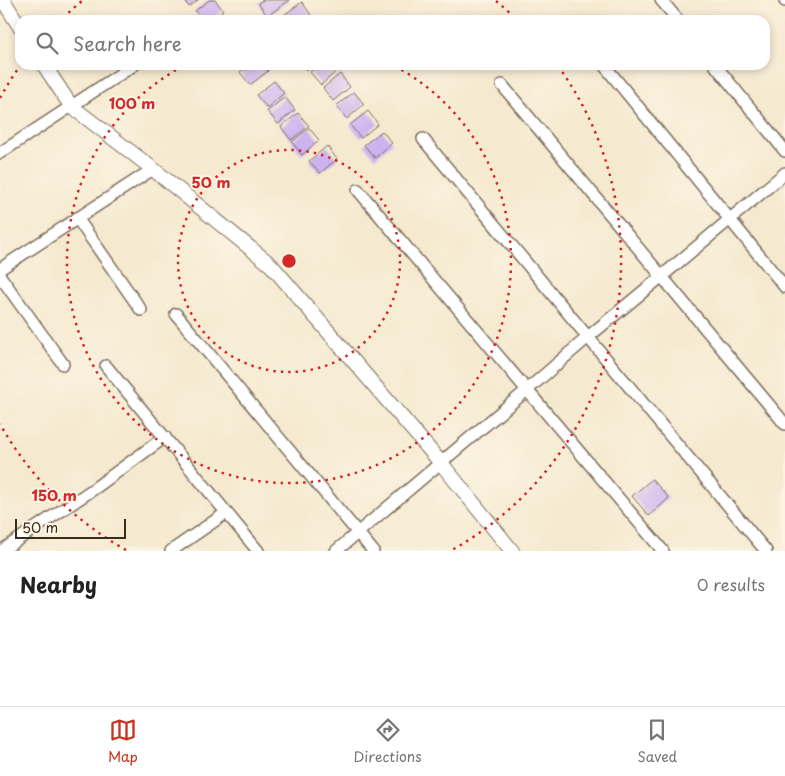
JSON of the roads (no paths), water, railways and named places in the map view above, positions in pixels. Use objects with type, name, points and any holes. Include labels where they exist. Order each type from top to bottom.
[{"type":"street","points":[[3,0],[15,19]]},
{"type":"street","points":[[661,0],[674,15]]},
{"type":"street","points":[[47,70],[71,106],[153,168],[271,265],[441,463],[512,551]]},
{"type":"street","points":[[0,153],[126,70]]},
{"type":"street","points":[[608,70],[785,287]]},
{"type":"street","points":[[719,70],[785,151]]},
{"type":"street","points":[[502,85],[785,424]]},
{"type":"street","points":[[423,139],[766,551]]},
{"type":"street","points":[[0,269],[153,168]]},
{"type":"street","points":[[336,551],[588,336],[785,173]]},
{"type":"street","points":[[358,190],[664,551]]},
{"type":"street","points":[[77,218],[141,310]]},
{"type":"street","points":[[0,276],[63,364]]},
{"type":"street","points":[[176,314],[373,551]]},
{"type":"street","points":[[106,366],[258,551]]},
{"type":"street","points":[[1,551],[96,488],[164,437]]},
{"type":"street","points":[[171,551],[226,513]]}]
